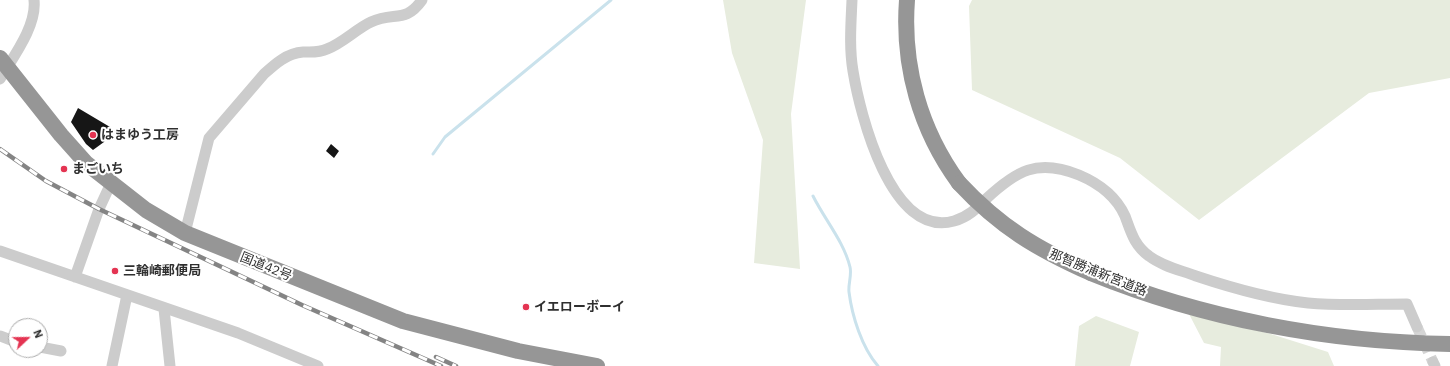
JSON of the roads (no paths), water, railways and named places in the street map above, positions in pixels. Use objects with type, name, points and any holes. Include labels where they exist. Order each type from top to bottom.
[{"type":"highway","name":"那智勝浦新宮道路","points":[[907,0],[909,58],[918,105],[936,148],[960,183],[997,220],[1020,237],[1055,257],[1123,286],[1181,304],[1255,322],[1326,335],[1411,344],[1450,344]]},
{"type":"highway","name":"国道42号","points":[[2,68],[86,163],[146,210],[185,234],[403,321],[518,351],[596,366]]},
{"type":"street","points":[[2,68],[30,27],[35,8],[34,0]]},
{"type":"street","points":[[185,234],[209,138],[264,74],[274,65],[293,54],[318,52],[328,49],[372,22],[384,17],[404,16],[412,13],[422,0]]},
{"type":"street","points":[[852,0],[852,70],[871,145],[882,168],[897,192],[914,212],[921,217],[940,223],[952,221],[969,215],[1007,180],[1020,173],[1039,168],[1052,168],[1066,171],[1092,181],[1116,200],[1138,247],[1150,257],[1166,266],[1235,288],[1285,300],[1330,304],[1407,304],[1417,327]]},
{"type":"street","points":[[75,277],[99,209],[111,184]]},
{"type":"street","points":[[0,251],[164,309],[238,333],[312,365]]},
{"type":"street","points":[[112,366],[127,295]]},
{"type":"street","points":[[164,309],[170,366]]},
{"type":"street","points":[[48,349],[61,351]]},
{"type":"waterway","points":[[433,154],[445,137],[611,0]]},
{"type":"waterway","points":[[813,196],[839,240],[847,258],[850,267],[849,292],[855,321],[867,350],[878,366]]},
{"type":"tunnel","points":[[1417,327],[1433,362]]},
{"type":"railway","points":[[0,149],[46,181],[99,209],[302,305],[441,366]]},
{"type":"railway","points":[[436,357],[456,366]]},
{"type":"place","name":"はまゆう工房","points":[[93,135]]},
{"type":"place","name":"まごいち","points":[[64,169]]},
{"type":"place","name":"三輪崎郵便局","points":[[115,271]]},
{"type":"place","name":"イエローボーイ","points":[[526,307]]}]
